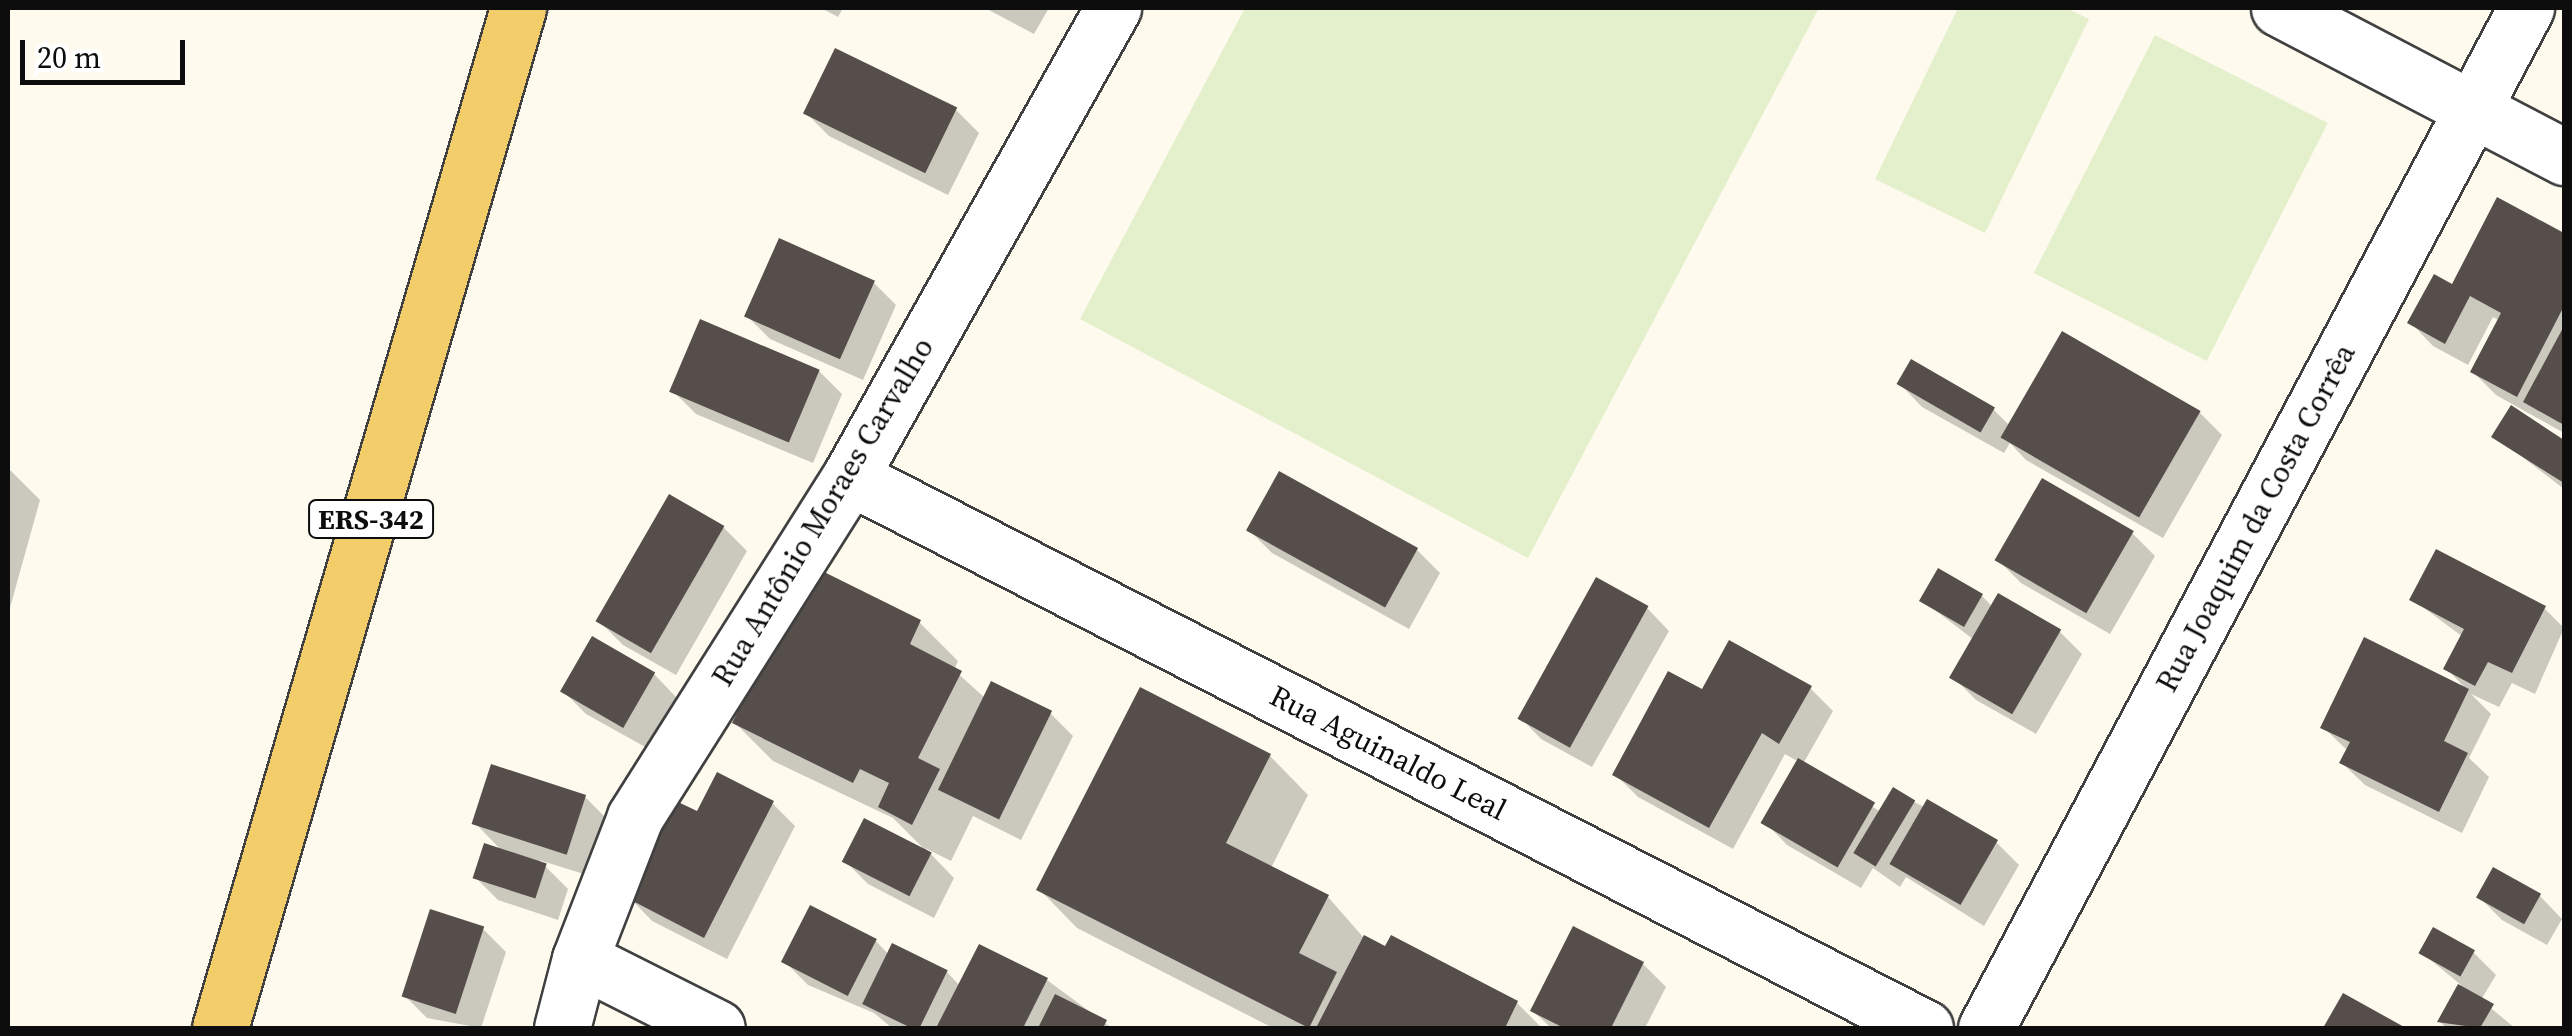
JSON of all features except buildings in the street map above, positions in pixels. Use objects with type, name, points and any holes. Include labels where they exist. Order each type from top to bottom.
[{"type":"main road","name":"ERS-342","points":[[220,1028],[518,8]]},
{"type":"street","name":"Rua Antônio Moraes Carvalho","points":[[562,1028],[580,959],[634,817],[850,477],[1114,8]]},
{"type":"street","points":[[2279,8],[2564,157]]},
{"type":"street","name":"Rua Joaquim da Costa Corrêa","points":[[1986,1028],[2526,8]]},
{"type":"street","name":"Rua Aguinaldo Leal","points":[[850,477],[1925,1028]]},
{"type":"street","points":[[580,959],[717,1028]]},
{"type":"green space","points":[[1245,8],[1819,8],[1528,558],[1080,319]]},
{"type":"green space","points":[[1958,8],[2066,8],[2089,19],[1985,233],[1875,179]]},
{"type":"green space","points":[[2155,35],[2328,123],[2207,361],[2034,273]]}]
